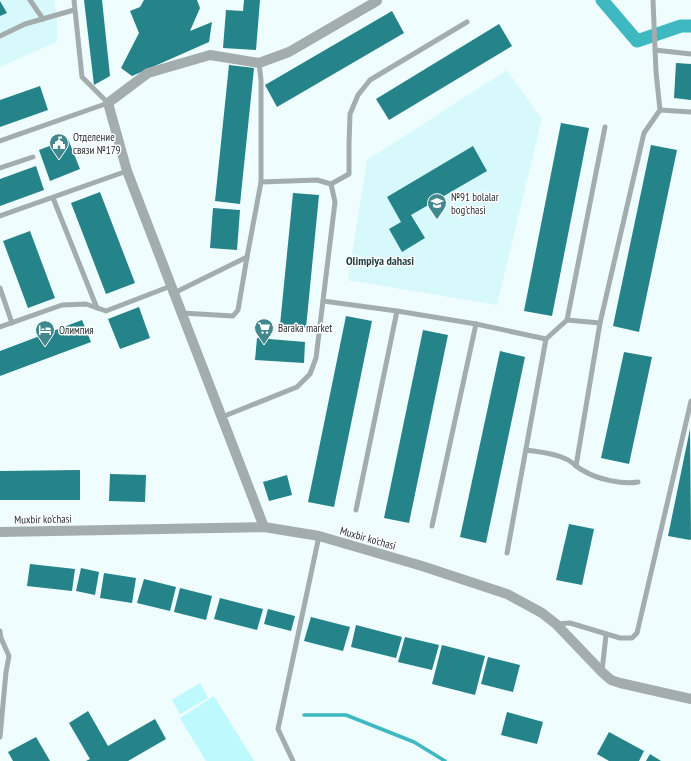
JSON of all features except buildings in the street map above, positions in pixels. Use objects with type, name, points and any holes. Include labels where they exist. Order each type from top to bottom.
[{"type":"street","points":[[264,527],[127,171],[108,103],[148,73],[210,55],[259,63],[289,52],[376,1]]},
{"type":"street","name":"Muxbir ko'chasi","points":[[0,532],[264,527],[319,536],[422,566],[507,594],[542,614],[556,624],[611,680],[691,699]]},
{"type":"lane","points":[[30,0],[43,19]]},
{"type":"lane","points":[[0,141],[108,103],[82,77],[74,0]]},
{"type":"lane","points":[[576,466],[600,323],[644,133],[660,110],[656,72],[653,0]]},
{"type":"lane","points":[[0,36],[25,24],[74,10]]},
{"type":"lane","points":[[261,182],[317,180],[331,184],[349,174],[348,144],[350,114],[358,95],[370,80],[467,22]]},
{"type":"lane","points":[[655,50],[691,54]]},
{"type":"lane","points":[[181,313],[233,316],[238,310],[261,182],[261,80],[259,63]]},
{"type":"lane","points":[[660,110],[691,112]]},
{"type":"lane","points":[[507,553],[546,339],[566,320],[605,127]]},
{"type":"lane","points":[[0,168],[33,157]]},
{"type":"lane","points":[[0,216],[127,171]]},
{"type":"lane","points":[[222,417],[297,387],[310,374],[316,358],[335,202],[331,184]]},
{"type":"lane","points":[[53,198],[96,308]]},
{"type":"lane","points":[[0,327],[62,305],[86,304],[106,311],[173,290],[248,257]]},
{"type":"lane","points":[[0,288],[12,323]]},
{"type":"lane","points":[[323,301],[476,324],[546,339]]},
{"type":"lane","points":[[356,510],[397,311]]},
{"type":"lane","points":[[566,320],[600,323]]},
{"type":"lane","points":[[432,526],[476,324]]},
{"type":"lane","points":[[556,624],[570,624],[620,638],[632,638],[637,633],[691,401]]},
{"type":"lane","points":[[526,450],[557,455],[568,459],[584,472],[598,478],[629,484],[638,482]]},
{"type":"lane","points":[[293,761],[278,729],[319,536]]},
{"type":"lane","points":[[0,631],[1,638],[9,656],[6,672],[0,737]]},
{"type":"lane","points":[[602,672],[606,635]]},
{"type":"shaded area","points":[[0,0],[54,0],[57,15],[57,42],[0,67]]},
{"type":"shaded area","name":"№91 bolalar bog'chasi","points":[[507,70],[542,119],[497,305],[348,280],[367,160]]},
{"type":"shaded area","points":[[200,683],[208,698],[180,714],[172,700]]},
{"type":"shaded area","points":[[214,696],[254,761],[206,761],[180,718]]},
{"type":"waterway","points":[[602,0],[637,41],[681,26],[691,26]]},
{"type":"waterway","points":[[304,715],[346,715],[414,742],[445,761]]},
{"type":"place","name":"Отделение связи №179","points":[[59,160]]},
{"type":"place","name":"№91 bolalar bog'chasi","points":[[437,220]]},
{"type":"place","name":"Baraka market","points":[[264,345]]},
{"type":"place","name":"Олимпия","points":[[45,347]]},
{"type":"district","name":"Olimpiya dahasi","points":[[380,260]]}]
